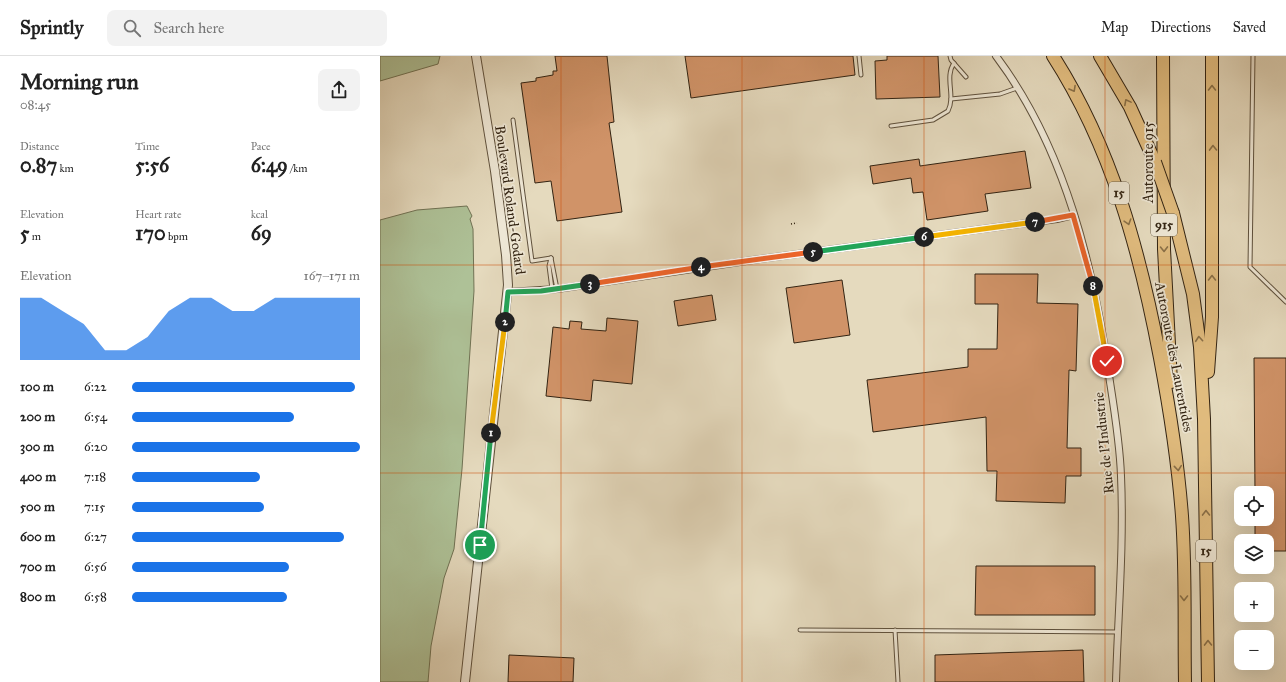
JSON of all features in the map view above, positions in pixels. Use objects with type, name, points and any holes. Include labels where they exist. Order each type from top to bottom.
[{"type":"highway","name":"Autoroute des Laurentides","points":[[1053,56],[1092,126],[1112,174],[1124,209],[1147,295],[1173,429],[1183,532],[1185,682]]},
{"type":"highway","name":"Autoroute des Laurentides","points":[[1100,56],[1130,107],[1155,162],[1173,213],[1186,263],[1197,321],[1204,420],[1208,682]]},
{"type":"highway","name":"Autoroute 915","points":[[1163,56],[1164,249],[1173,429]]},
{"type":"highway","points":[[1204,420],[1212,317],[1212,56]]},
{"type":"street","name":"Boulevard Roland-Godard","points":[[465,682],[508,292],[504,240],[476,56]]},
{"type":"street","name":"Rue de l'Industrie","points":[[996,56],[1017,88],[1044,138],[1073,215],[1086,257],[1095,298],[1107,361],[1119,447],[1122,501],[1116,682]]},
{"type":"street","points":[[508,292],[554,289],[760,259],[1057,219],[1073,215]]},
{"type":"lane","points":[[859,56],[861,75]]},
{"type":"lane","points":[[950,56],[954,63],[966,76]]},
{"type":"lane","points":[[1253,56],[1250,267],[1286,302]]},
{"type":"lane","points":[[891,126],[933,120],[948,111],[951,99],[949,73],[954,63]]},
{"type":"lane","points":[[951,99],[1000,94],[1017,88]]},
{"type":"lane","points":[[513,120],[532,261],[551,258],[554,289]]},
{"type":"lane","points":[[800,630],[1118,632]]},
{"type":"lane","points":[[895,630],[898,682]]},
{"type":"path","points":[[791,224],[797,223]]},
{"type":"green space","points":[[380,56],[440,56],[438,64],[380,81]]},
{"type":"green space","points":[[467,206],[472,216],[470,219],[473,229],[474,291],[462,469],[454,549],[444,578],[431,646],[428,682],[380,682],[380,220],[417,210]]},
{"type":"building","points":[[555,56],[607,56],[614,122],[609,123],[622,212],[557,221],[551,181],[535,183],[521,83],[536,81],[536,78],[553,75],[553,71],[557,71]]},
{"type":"building","points":[[685,56],[853,56],[855,75],[691,98]]},
{"type":"building","points":[[887,56],[938,56],[940,97],[876,99],[875,61],[887,60]]},
{"type":"building","points":[[1025,151],[1031,188],[985,194],[988,211],[927,220],[923,192],[913,193],[911,178],[873,184],[870,166],[919,159],[920,166]]},
{"type":"building","points":[[975,274],[1038,274],[1037,303],[1078,304],[1076,371],[1069,370],[1067,448],[1081,448],[1081,476],[1066,476],[1065,503],[996,501],[997,471],[987,471],[986,417],[873,432],[867,380],[968,367],[968,349],[997,349],[998,304],[975,304]]},
{"type":"building","points":[[842,280],[850,335],[794,343],[786,288]]},
{"type":"building","points":[[712,295],[716,320],[678,326],[674,301]]},
{"type":"building","points":[[607,318],[638,321],[632,384],[593,380],[591,401],[546,396],[553,327],[569,329],[570,321],[582,322],[581,329],[606,331]]},
{"type":"building","points":[[1254,358],[1286,358],[1286,551],[1274,551],[1274,534],[1255,534],[1255,526],[1274,526],[1274,486],[1255,486]]},
{"type":"building","points":[[976,566],[1095,566],[1095,615],[975,615]]},
{"type":"building","points":[[1083,650],[1084,682],[935,682],[935,655]]},
{"type":"building","points":[[509,655],[574,658],[573,682],[508,682]]},
{"type":"route","points":[[480,545],[508,292],[557,289],[753,260],[1057,219],[1073,215],[1086,257],[1107,361]]}]
